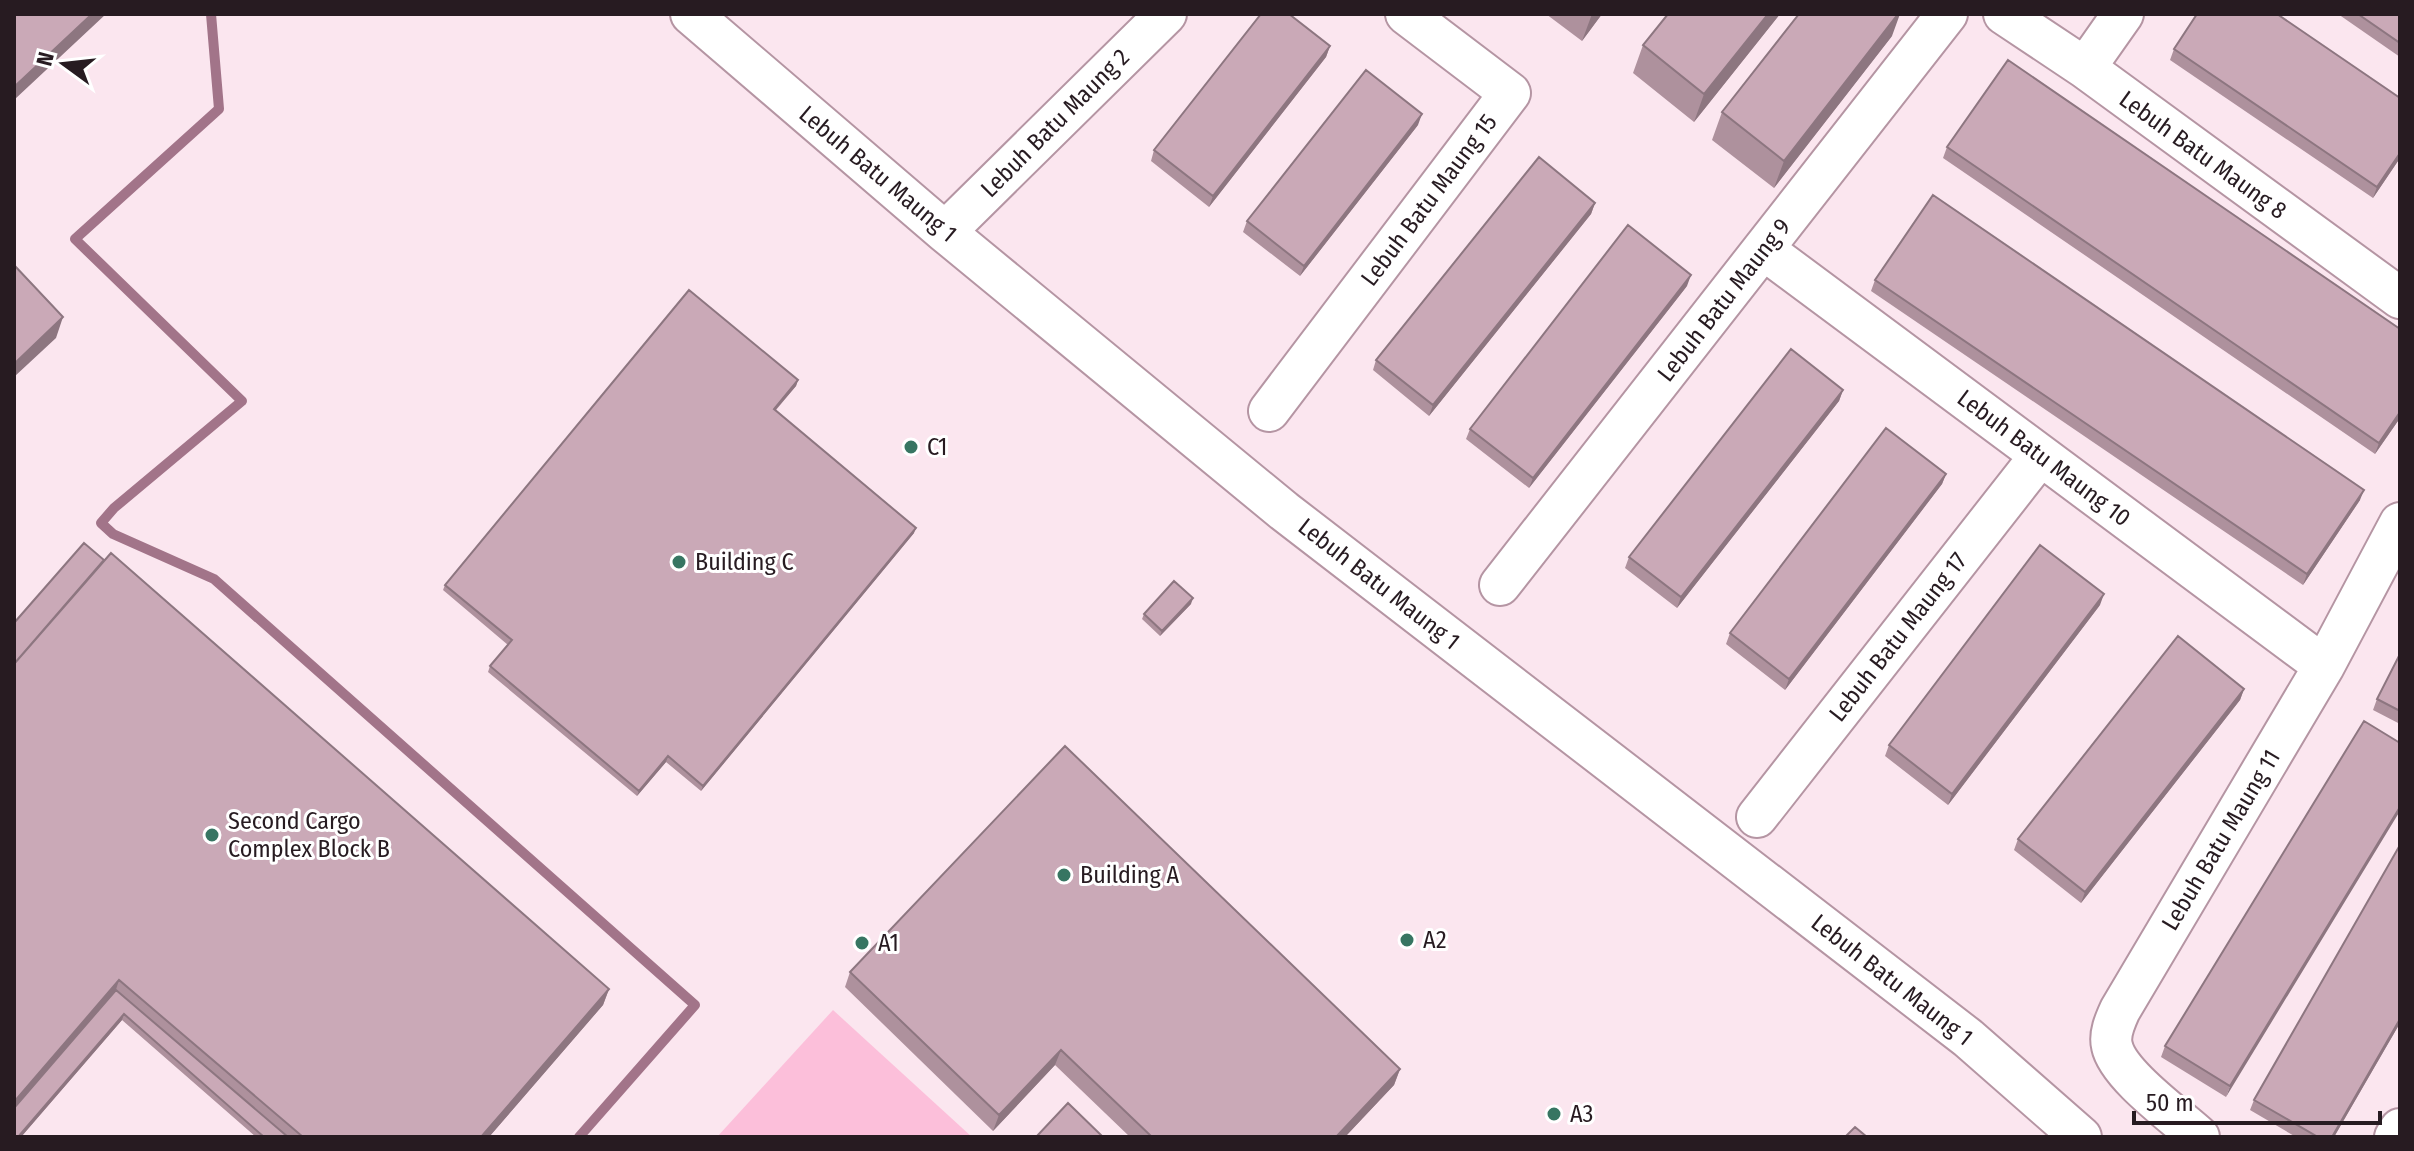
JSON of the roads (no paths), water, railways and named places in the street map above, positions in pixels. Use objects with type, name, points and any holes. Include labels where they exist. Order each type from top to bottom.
[{"type":"street","name":"Lebuh Batu Maung 1","points":[[691,14],[945,232],[1284,511],[1968,1038],[2081,1137]]},
{"type":"street","name":"Lebuh Batu Maung 2","points":[[945,232],[1166,14]]},
{"type":"street","name":"Lebuh Batu Maung 15","points":[[1269,411],[1510,93],[1406,14]]},
{"type":"street","name":"Lebuh Batu Maung 9","points":[[1500,585],[1947,14]]},
{"type":"street","name":"Lebuh Batu Maung 8","points":[[2004,14],[2085,68],[2400,298]]},
{"type":"street","points":[[2085,68],[2123,14]]},
{"type":"street","name":"Lebuh Batu Maung 10","points":[[1763,249],[2324,666]]},
{"type":"street","name":"Lebuh Batu Maung 17","points":[[1757,817],[2040,456]]},
{"type":"street","name":"Lebuh Batu Maung 11","points":[[2199,1137],[2125,1072],[2111,1043],[2113,1026],[2324,666],[2400,523]]},
{"type":"street","points":[[2395,1137],[2400,1129]]},
{"type":"waterway","points":[[211,14],[219,109],[75,239],[242,401],[114,508],[101,523],[113,534],[214,579],[695,1005],[579,1137]]},
{"type":"place","name":"C1","points":[[911,447]]},
{"type":"place","name":"Building C","points":[[679,562]]},
{"type":"place","name":"Second Cargo Complex Block B","points":[[212,835]]},
{"type":"place","name":"Building A","points":[[1064,875]]},
{"type":"place","name":"A2","points":[[1407,940]]},
{"type":"place","name":"A1","points":[[862,943]]},
{"type":"place","name":"A3","points":[[1554,1114]]}]
